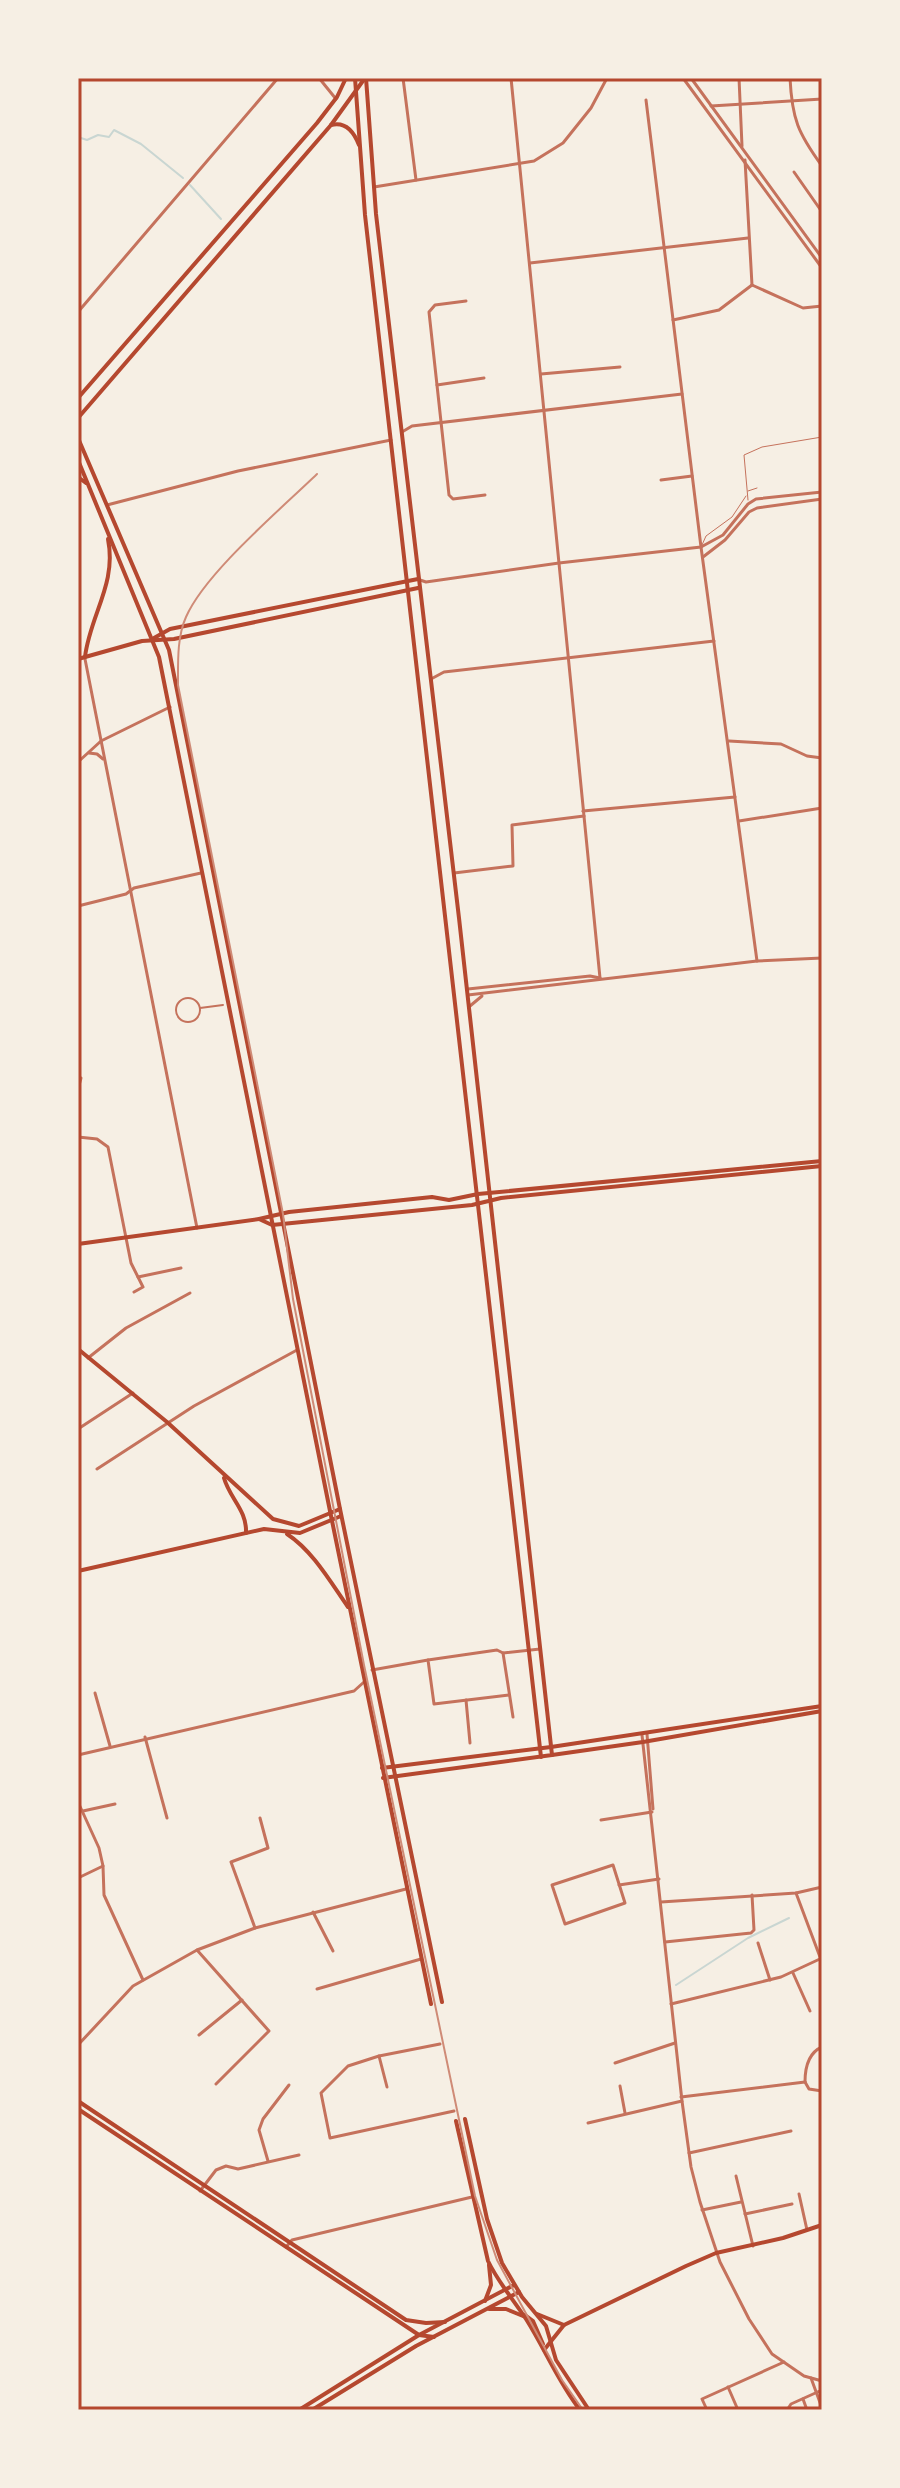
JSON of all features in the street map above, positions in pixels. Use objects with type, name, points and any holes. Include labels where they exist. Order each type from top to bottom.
[{"type":"main road","points":[[78,398],[274,175],[336,98],[346,78]]},
{"type":"main road","points":[[355,78],[363,200],[541,1757]]},
{"type":"main road","points":[[78,418],[331,125],[365,78]]},
{"type":"main road","points":[[365,78],[418,588],[459,918],[552,1755]]},
{"type":"main road","points":[[331,125],[341,124],[352,132],[362,154]]},
{"type":"main road","points":[[78,438],[169,650],[372,1670],[442,2002]]},
{"type":"main road","points":[[78,460],[159,657],[272,1225],[294,1351],[431,2004]]},
{"type":"main road","points":[[78,477],[88,485]]},
{"type":"main road","points":[[85,657],[111,566],[107,530]]},
{"type":"main road","points":[[78,659],[152,639],[170,629],[418,579]]},
{"type":"main road","points":[[152,639],[165,640],[287,617],[418,588]]},
{"type":"main road","points":[[285,605],[287,617]]},
{"type":"main road","points":[[435,826],[447,825]]},
{"type":"main road","points":[[446,919],[459,918]]},
{"type":"main road","points":[[465,1088],[477,1088]]},
{"type":"main road","points":[[78,1244],[360,1204],[432,1197],[449,1200],[478,1194],[583,1187],[822,1163]]},
{"type":"main road","points":[[259,1219],[272,1225],[479,1204],[583,1187]]},
{"type":"main road","points":[[360,1204],[362,1216]]},
{"type":"main road","points":[[78,1349],[167,1422],[273,1519],[299,1526],[340,1509]]},
{"type":"main road","points":[[506,1452],[518,1451]]},
{"type":"main road","points":[[223,1476],[227,1490],[244,1513],[246,1533]]},
{"type":"main road","points":[[511,1503],[524,1501]]},
{"type":"main road","points":[[78,1571],[246,1533],[272,1529],[300,1533],[341,1516]]},
{"type":"main road","points":[[284,1532],[295,1539],[328,1578],[349,1609]]},
{"type":"main road","points":[[382,1768],[644,1735],[822,1708]]},
{"type":"main road","points":[[383,1778],[645,1742],[822,1708]]},
{"type":"main road","points":[[78,2101],[163,2163]]},
{"type":"main road","points":[[78,2109],[406,2320],[445,2322]]},
{"type":"main road","points":[[465,2119],[490,2229],[502,2263],[514,2285],[546,2326],[556,2360],[589,2410]]},
{"type":"main road","points":[[456,2121],[488,2261],[491,2285],[485,2301]]},
{"type":"main road","points":[[544,2350],[564,2325],[716,2253],[753,2246],[821,2224]]},
{"type":"main road","points":[[288,2244],[419,2335],[434,2337]]},
{"type":"main road","points":[[488,2261],[580,2410]]},
{"type":"main road","points":[[299,2410],[419,2335],[514,2285]]},
{"type":"main road","points":[[312,2410],[434,2337],[519,2292]]},
{"type":"main road","points":[[489,2309],[514,2311],[525,2317]]},
{"type":"main road","points":[[519,2309],[533,2321],[544,2350]]},
{"type":"main road","points":[[537,2314],[564,2325]]},
{"type":"street","points":[[78,312],[278,78]]},
{"type":"street","points":[[319,78],[336,98]]},
{"type":"street","points":[[403,78],[416,180]]},
{"type":"street","points":[[511,78],[600,978]]},
{"type":"street","points":[[374,187],[534,161],[563,143],[591,108],[607,78]]},
{"type":"street","points":[[683,78],[822,268]]},
{"type":"street","points":[[691,78],[822,258]]},
{"type":"street","points":[[739,78],[742,150]]},
{"type":"street","points":[[790,78],[791,102],[802,138],[822,166]]},
{"type":"street","points":[[711,106],[822,99]]},
{"type":"street","points":[[646,100],[701,547],[757,961]]},
{"type":"street","points":[[745,160],[752,285]]},
{"type":"street","points":[[794,172],[822,212]]},
{"type":"street","points":[[530,263],[748,238]]},
{"type":"street","points":[[673,320],[719,310],[752,285]]},
{"type":"street","points":[[752,285],[803,308],[822,306]]},
{"type":"street","points":[[466,301],[435,305],[429,309],[450,497],[485,495]]},
{"type":"street","points":[[541,374],[620,367]]},
{"type":"street","points":[[437,385],[484,378]]},
{"type":"street","points":[[402,432],[412,426],[682,394]]},
{"type":"street","points":[[107,505],[238,471],[391,440]]},
{"type":"street","points":[[661,480],[692,476]]},
{"type":"street","points":[[418,579],[426,582],[701,547],[723,535],[748,504],[756,499],[822,492]]},
{"type":"street","points":[[703,557],[725,540],[749,512],[757,508],[822,499]]},
{"type":"street","points":[[418,588],[426,582]]},
{"type":"street","points":[[431,679],[444,672],[714,641]]},
{"type":"street","points":[[85,657],[197,1228]]},
{"type":"street","points":[[78,762],[101,741],[170,707]]},
{"type":"street","points":[[822,720],[822,728]]},
{"type":"street","points":[[729,741],[781,744],[807,756],[822,758]]},
{"type":"street","points":[[87,753],[97,754],[105,762]]},
{"type":"street","points":[[453,873],[513,866],[512,825],[736,797]]},
{"type":"street","points":[[739,821],[822,808]]},
{"type":"street","points":[[78,906],[134,888],[203,873]]},
{"type":"street","points":[[466,992],[486,994],[757,961],[822,958]]},
{"type":"street","points":[[466,992],[590,976],[600,978]]},
{"type":"street","points":[[468,1011],[473,1002],[486,994]]},
{"type":"street","points":[[185,998],[196,1001],[200,1009],[192,1021],[184,1021],[176,1012],[177,1005],[185,998]]},
{"type":"street","points":[[200,1009],[223,1005]]},
{"type":"street","points":[[78,1089],[81,1078]]},
{"type":"street","points":[[78,1137],[97,1139],[108,1147],[131,1263],[143,1287],[134,1292]]},
{"type":"street","points":[[138,1277],[181,1268]]},
{"type":"street","points":[[88,1358],[126,1328],[190,1293]]},
{"type":"street","points":[[97,1469],[167,1422],[294,1351]]},
{"type":"street","points":[[78,1429],[133,1393]]},
{"type":"street","points":[[372,1670],[497,1650],[503,1653],[540,1649]]},
{"type":"street","points":[[503,1653],[513,1717]]},
{"type":"street","points":[[428,1660],[434,1704],[509,1695]]},
{"type":"street","points":[[78,1755],[145,1737],[354,1691],[364,1682]]},
{"type":"street","points":[[95,1693],[110,1746]]},
{"type":"street","points":[[466,1700],[470,1743]]},
{"type":"street","points":[[644,1735],[648,1802],[652,1812],[675,2043],[689,2153],[702,2210],[720,2262],[749,2319],[772,2354],[811,2378],[822,2381]]},
{"type":"street","points":[[145,1737],[167,1818]]},
{"type":"street","points":[[78,1802],[99,1848],[104,1895],[143,1980]]},
{"type":"street","points":[[83,1811],[115,1804]]},
{"type":"street","points":[[601,1820],[652,1812]]},
{"type":"street","points":[[255,1928],[231,1862],[268,1848],[260,1818]]},
{"type":"street","points":[[613,1865],[619,1885],[625,1903],[565,1924],[552,1885],[613,1865]]},
{"type":"street","points":[[78,1878],[103,1866]]},
{"type":"street","points":[[619,1885],[659,1879]]},
{"type":"street","points":[[661,1902],[796,1893],[822,1887]]},
{"type":"street","points":[[78,2045],[119,1999],[143,1980],[197,1950],[255,1928],[407,1889]]},
{"type":"street","points":[[671,2004],[770,1980],[821,1959],[796,1893]]},
{"type":"street","points":[[665,1942],[751,1933],[754,1930],[752,1895]]},
{"type":"street","points":[[313,1912],[333,1951]]},
{"type":"street","points":[[758,1943],[770,1980]]},
{"type":"street","points":[[197,1950],[269,2031],[216,2084]]},
{"type":"street","points":[[317,1989],[422,1959]]},
{"type":"street","points":[[793,1973],[810,2011]]},
{"type":"street","points":[[199,2035],[242,2000]]},
{"type":"street","points":[[615,2063],[675,2043]]},
{"type":"street","points":[[440,2044],[379,2056],[348,2066],[321,2093],[330,2138],[454,2111]]},
{"type":"street","points":[[822,2047],[812,2053],[805,2082],[809,2089],[822,2091]]},
{"type":"street","points":[[379,2056],[387,2087]]},
{"type":"street","points":[[588,2123],[682,2099],[805,2082]]},
{"type":"street","points":[[268,2161],[259,2130],[263,2119],[289,2085]]},
{"type":"street","points":[[620,2086],[625,2113]]},
{"type":"street","points":[[689,2153],[791,2131]]},
{"type":"street","points":[[202,2189],[216,2170],[226,2166],[238,2169],[299,2155]]},
{"type":"street","points":[[736,2176],[753,2246]]},
{"type":"street","points":[[799,2194],[807,2230]]},
{"type":"street","points":[[288,2244],[363,2221],[472,2197]]},
{"type":"street","points":[[702,2210],[742,2201]]},
{"type":"street","points":[[745,2214],[792,2204]]},
{"type":"street","points":[[707,2410],[702,2399],[784,2362]]},
{"type":"street","points":[[811,2378],[822,2408]]},
{"type":"street","points":[[728,2387],[738,2410]]},
{"type":"street","points":[[790,2409],[791,2404],[822,2390]]},
{"type":"street","points":[[803,2399],[807,2410]]},
{"type":"lane","points":[[757,508],[748,504],[744,455],[762,447],[822,437]]},
{"type":"lane","points":[[701,547],[706,536],[732,517],[748,491],[757,488]]},
{"type":"waterway","points":[[78,137],[87,140],[98,135],[109,137],[114,130],[141,144],[183,178]]},
{"type":"waterway","points":[[190,185],[221,219]]},
{"type":"waterway","points":[[676,1985],[748,1938],[789,1918]]},
{"type":"railway","points":[[317,474],[245,542],[196,600],[181,633],[178,685],[283,1214],[293,1299],[364,1665],[475,2196],[497,2260],[562,2380],[583,2410]]}]
